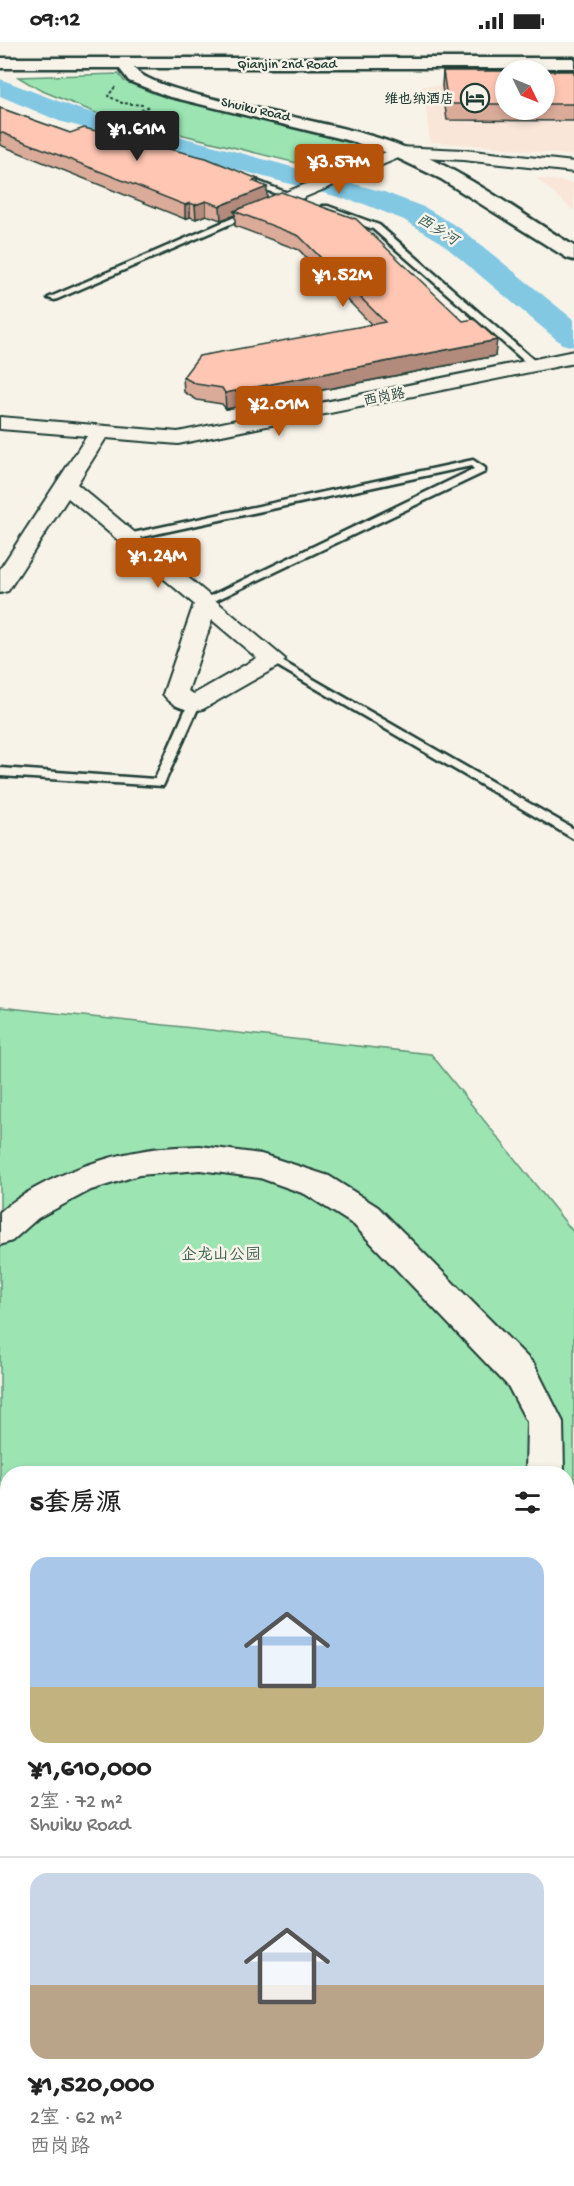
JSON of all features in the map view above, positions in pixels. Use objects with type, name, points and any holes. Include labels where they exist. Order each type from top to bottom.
[{"type":"main road","points":[[407,48],[574,48]]},
{"type":"main road","name":"Qianjin 2nd Road","points":[[0,63],[574,63]]},
{"type":"main road","name":"Shuiku Road","points":[[124,64],[134,78],[173,93],[356,137],[399,152],[447,175],[574,254]]},
{"type":"main road","name":"Shuiku Road","points":[[124,64],[158,81],[182,89],[365,133],[424,153],[471,177],[574,241]]},
{"type":"street","points":[[292,199],[399,152],[504,158],[574,166]]},
{"type":"street","name":"西岗路","points":[[0,423],[178,438],[557,364]]},
{"type":"street","points":[[0,586],[100,432]]},
{"type":"street","points":[[66,485],[128,537],[206,602],[273,658],[194,704],[175,694],[206,602]]},
{"type":"street","points":[[0,1232],[26,1209],[80,1181],[139,1163],[210,1160],[261,1166],[317,1185],[366,1216],[521,1375],[545,1422],[545,1466]]},
{"type":"lane","points":[[238,177],[292,199]]},
{"type":"lane","points":[[314,204],[376,227],[557,364]]},
{"type":"lane","points":[[52,298],[259,210]]},
{"type":"lane","points":[[128,537],[473,463],[481,470],[206,602]]},
{"type":"lane","points":[[273,658],[574,835]]},
{"type":"lane","points":[[0,772],[159,783],[194,704]]},
{"type":"path","points":[[96,135],[150,105]]},
{"type":"shaded area","points":[[423,86],[495,86],[495,120],[555,120],[555,101],[574,86],[574,156],[430,142]]},
{"type":"shaded area","points":[[536,178],[574,183],[574,211]]},
{"type":"green space","points":[[119,74],[124,81],[155,94],[354,141],[360,144],[361,148],[317,168],[99,114],[40,90],[18,77]]},
{"type":"green space","name":"企龙山公园","points":[[0,1007],[431,1054],[574,1233],[574,1466],[0,1466]]},
{"type":"building","points":[[443,71],[495,71],[495,104],[448,104]]},
{"type":"building","points":[[555,71],[574,71],[574,104],[555,104]]},
{"type":"building","points":[[0,108],[70,133],[84,128],[206,158],[258,179],[253,181],[267,187],[220,206],[206,201],[195,205],[190,203],[185,205],[0,132]]},
{"type":"building","points":[[281,192],[356,219],[463,321],[474,319],[497,340],[225,393],[222,388],[196,384],[183,377],[199,356],[385,322],[299,236],[234,211]]},
{"type":"waterway","name":"西乡河","points":[[0,87],[69,115],[374,198],[415,214],[450,235],[574,337]]},
{"type":"place","name":"维也纳酒店","points":[[475,98]]}]
